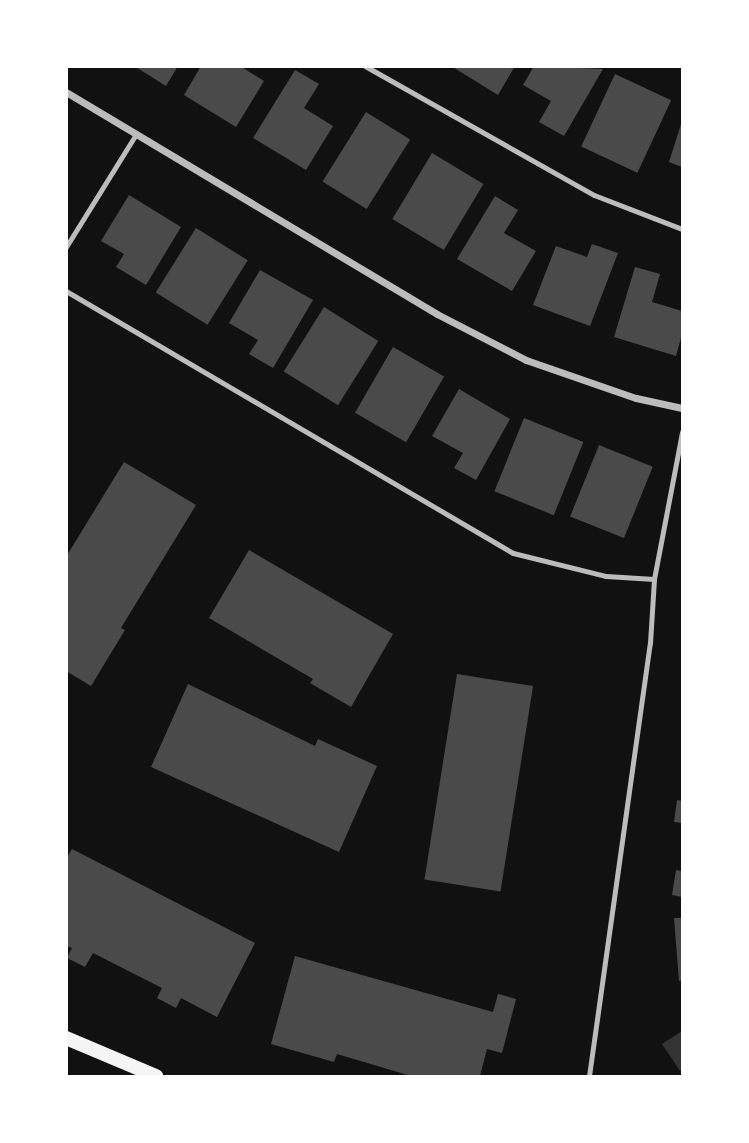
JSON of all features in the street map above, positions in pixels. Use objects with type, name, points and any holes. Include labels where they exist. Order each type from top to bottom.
[{"type":"main road","points":[[66,1038],[156,1076]]},
{"type":"street","points":[[66,92],[437,314],[526,360],[636,398],[682,408]]},
{"type":"lane","points":[[365,66],[594,195],[682,229]]},
{"type":"lane","points":[[66,247],[136,134]]},
{"type":"lane","points":[[66,290],[513,553],[606,576],[654,579]]},
{"type":"lane","points":[[589,1076],[650,643],[654,579],[682,432]]},
{"type":"shaded area","points":[[682,1031],[682,1069],[680,1071],[662,1044]]},
{"type":"building","points":[[134,66],[178,66],[166,86]]},
{"type":"building","points":[[201,66],[240,66],[264,81],[236,127],[184,95]]},
{"type":"building","points":[[451,66],[515,66],[498,95]]},
{"type":"building","points":[[534,66],[603,69],[564,136],[539,122],[551,101],[523,85]]},
{"type":"building","points":[[295,70],[319,84],[304,108],[333,126],[306,170],[253,138]]},
{"type":"building","points":[[615,74],[671,100],[637,173],[581,147]]},
{"type":"building","points":[[366,112],[410,140],[367,209],[323,182]]},
{"type":"building","points":[[682,121],[682,167],[669,162]]},
{"type":"building","points":[[432,153],[483,184],[444,250],[392,219]]},
{"type":"building","points":[[129,195],[181,227],[146,285],[116,267],[124,254],[101,241]]},
{"type":"building","points":[[495,196],[518,210],[504,233],[536,251],[512,291],[457,259]]},
{"type":"building","points":[[196,228],[248,260],[207,325],[156,292]]},
{"type":"building","points":[[592,244],[618,253],[590,326],[533,305],[556,246],[587,257]]},
{"type":"building","points":[[635,267],[660,274],[652,302],[682,311],[682,334],[676,356],[614,337]]},
{"type":"building","points":[[260,270],[313,300],[273,368],[249,354],[258,340],[229,323]]},
{"type":"building","points":[[324,307],[378,341],[338,405],[284,371]]},
{"type":"building","points":[[393,347],[444,376],[406,442],[355,413]]},
{"type":"building","points":[[459,389],[510,419],[476,480],[454,468],[463,453],[432,436]]},
{"type":"building","points":[[524,418],[583,442],[554,515],[494,491]]},
{"type":"building","points":[[599,445],[653,467],[624,538],[570,516]]},
{"type":"building","points":[[124,462],[196,505],[121,628],[125,630],[91,686],[66,671],[66,557]]},
{"type":"building","points":[[249,550],[393,634],[351,707],[310,683],[313,679],[209,618]]},
{"type":"building","points":[[457,674],[533,686],[501,891],[424,879]]},
{"type":"building","points":[[188,684],[315,746],[318,739],[377,766],[339,852],[151,767]]},
{"type":"building","points":[[677,800],[682,801],[682,823],[674,822]]},
{"type":"building","points":[[72,849],[255,943],[217,1017],[181,998],[176,1008],[157,998],[162,988],[93,953],[85,967],[67,958],[72,948],[66,946],[66,859]]},
{"type":"building","points":[[676,870],[682,871],[682,897],[672,895]]},
{"type":"building","points":[[674,918],[682,918],[682,980],[679,981]]},
{"type":"building","points":[[295,956],[493,1012],[498,994],[516,999],[502,1053],[487,1049],[480,1076],[411,1076],[337,1054],[334,1062],[271,1044]]}]
